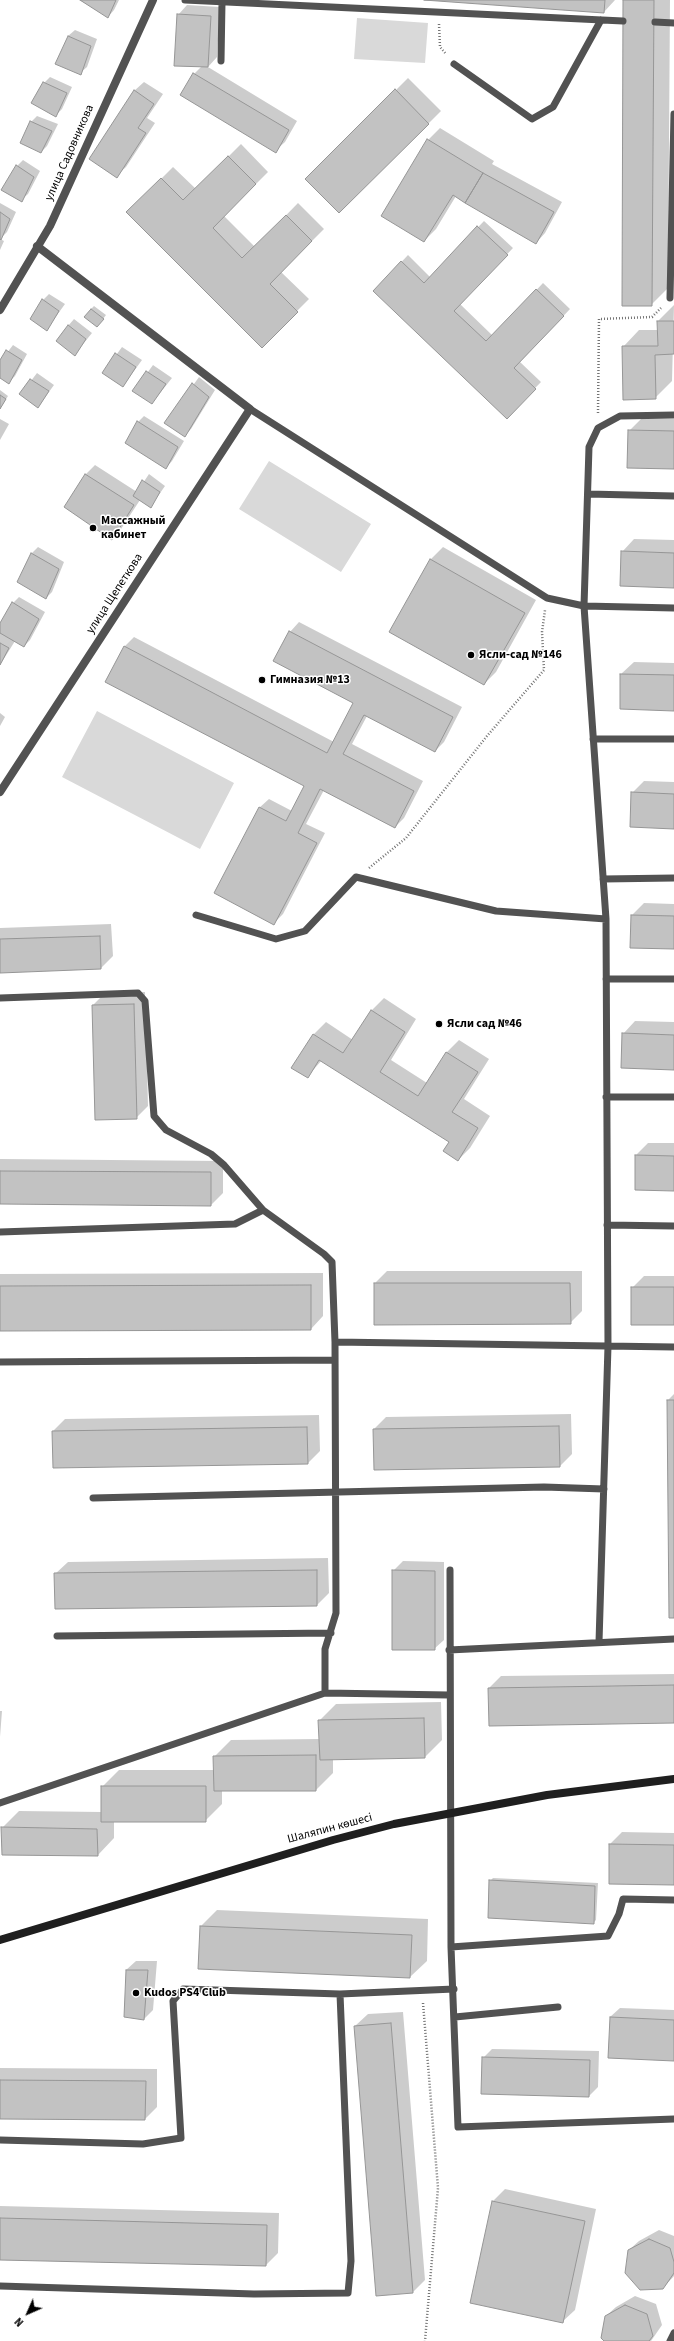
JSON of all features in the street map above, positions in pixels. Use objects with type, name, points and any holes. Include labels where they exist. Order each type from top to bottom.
[{"type":"main road","name":"Шаляпин көшесі","points":[[0,1940],[333,1840],[450,1813],[546,1795],[674,1779]]},
{"type":"street","name":"улица Садовникова","points":[[0,310],[50,226],[153,0]]},
{"type":"street","points":[[37,246],[250,409]]},
{"type":"street","name":"улица Щепеткова","points":[[0,792],[250,409]]},
{"type":"lane","points":[[185,0],[438,13],[623,20]]},
{"type":"lane","points":[[221,60],[222,2]]},
{"type":"lane","points":[[454,64],[532,119],[553,107],[601,20]]},
{"type":"lane","points":[[655,22],[674,23]]},
{"type":"lane","points":[[670,298],[674,114]]},
{"type":"lane","points":[[250,409],[547,598],[584,606],[674,608]]},
{"type":"lane","points":[[599,1642],[608,1346],[606,1225],[606,919],[584,606],[589,448],[598,428],[620,416],[674,415]]},
{"type":"lane","points":[[588,494],[674,496]]},
{"type":"lane","points":[[593,739],[674,739]]},
{"type":"lane","points":[[196,915],[276,939],[305,931],[356,878],[496,911],[606,919]]},
{"type":"lane","points":[[603,879],[674,878]]},
{"type":"lane","points":[[606,979],[674,979]]},
{"type":"lane","points":[[0,998],[138,993],[145,1001],[154,1116],[166,1130],[211,1154],[224,1165],[263,1210],[324,1254],[332,1262],[335,1342],[336,1613],[325,1649],[325,1692]]},
{"type":"lane","points":[[606,1097],[674,1097]]},
{"type":"lane","points":[[0,1232],[235,1224],[263,1210]]},
{"type":"lane","points":[[606,1225],[674,1226]]},
{"type":"lane","points":[[335,1342],[674,1347]]},
{"type":"lane","points":[[0,1362],[334,1360]]},
{"type":"lane","points":[[93,1498],[544,1488],[604,1489]]},
{"type":"lane","points":[[450,1570],[449,1695],[451,1947],[454,1989],[458,2127],[674,2119]]},
{"type":"lane","points":[[57,1636],[331,1633]]},
{"type":"lane","points":[[449,1650],[674,1639]]},
{"type":"lane","points":[[0,1803],[325,1692],[449,1695]]},
{"type":"lane","points":[[451,1947],[608,1936],[619,1914],[623,1900],[674,1900]]},
{"type":"lane","points":[[0,2140],[143,2144],[181,2138],[173,2001],[183,1989],[340,1994],[454,1989]]},
{"type":"lane","points":[[0,2286],[254,2294],[348,2294],[351,2262],[340,1994]]},
{"type":"lane","points":[[455,2017],[558,2007]]},
{"type":"lane","points":[[670,2341],[674,2333]]},
{"type":"path","points":[[438,13],[440,47],[454,64]]},
{"type":"path","points":[[598,428],[599,319],[652,317],[670,298]]},
{"type":"path","points":[[356,878],[406,838],[487,736],[544,670],[542,632],[547,598]]},
{"type":"path","points":[[422,1991],[438,2188],[425,2341]]},
{"type":"shaded area","points":[[357,18],[428,23],[425,63],[354,59]]},
{"type":"shaded area","points":[[269,461],[371,524],[341,572],[239,509]]},
{"type":"shaded area","points":[[97,711],[234,783],[200,849],[62,777]]},
{"type":"building","points":[[80,0],[116,0],[108,18]]},
{"type":"building","points":[[424,0],[605,0],[604,13]]},
{"type":"building","points":[[623,0],[654,0],[652,306],[622,306]]},
{"type":"building","points":[[177,14],[211,16],[208,67],[174,66]]},
{"type":"building","points":[[68,36],[91,46],[81,75],[55,64]]},
{"type":"building","points":[[193,73],[289,130],[276,153],[180,95]]},
{"type":"building","points":[[43,82],[67,93],[56,117],[31,103]]},
{"type":"building","points":[[395,89],[429,124],[339,213],[305,179]]},
{"type":"building","points":[[134,90],[154,104],[138,128],[146,133],[117,178],[89,159]]},
{"type":"building","points":[[30,121],[52,131],[41,153],[20,143]]},
{"type":"building","points":[[427,139],[483,173],[465,203],[453,195],[424,242],[381,216]]},
{"type":"building","points":[[228,156],[256,184],[213,228],[242,258],[286,215],[312,241],[270,284],[298,312],[262,348],[126,212],[161,178],[183,200]]},
{"type":"building","points":[[16,165],[34,177],[22,202],[1,190]]},
{"type":"building","points":[[483,173],[554,212],[536,244],[465,203]]},
{"type":"building","points":[[0,212],[10,219],[1,240],[0,239]]},
{"type":"building","points":[[477,226],[508,255],[454,311],[486,341],[536,289],[564,316],[514,368],[536,389],[507,419],[373,291],[401,261],[424,283]]},
{"type":"building","points":[[42,299],[59,311],[47,331],[30,319]]},
{"type":"building","points":[[91,309],[104,319],[97,327],[84,317]]},
{"type":"building","points":[[657,321],[674,321],[674,354],[655,355],[656,399],[623,400],[622,346],[658,346]]},
{"type":"building","points":[[68,325],[86,339],[75,356],[56,341]]},
{"type":"building","points":[[6,350],[22,360],[9,384],[0,378],[0,360]]},
{"type":"building","points":[[115,353],[136,367],[123,387],[102,373]]},
{"type":"building","points":[[146,371],[166,384],[152,404],[132,391]]},
{"type":"building","points":[[30,379],[49,391],[38,408],[19,394]]},
{"type":"building","points":[[192,383],[209,397],[185,437],[164,423]]},
{"type":"building","points":[[0,395],[6,399],[0,409]]},
{"type":"building","points":[[137,421],[178,447],[166,469],[125,443]]},
{"type":"building","points":[[628,430],[674,431],[674,469],[627,468]]},
{"type":"building","points":[[85,474],[134,505],[112,540],[64,507]]},
{"type":"building","points":[[142,480],[160,492],[151,508],[133,496]]},
{"type":"building","points":[[621,551],[674,553],[674,588],[620,586]]},
{"type":"building","points":[[31,553],[59,569],[46,599],[17,582]]},
{"type":"building","points":[[430,559],[525,613],[484,685],[389,632]]},
{"type":"building","points":[[12,602],[39,619],[24,647],[0,633],[0,623]]},
{"type":"building","points":[[289,631],[453,717],[435,752],[364,715],[343,754],[414,791],[395,828],[320,789],[298,833],[317,843],[274,925],[214,893],[259,807],[286,821],[304,786],[105,682],[124,646],[327,753],[353,703],[273,661]]},
{"type":"building","points":[[0,643],[9,648],[0,665]]},
{"type":"building","points":[[620,674],[674,675],[674,711],[620,709]]},
{"type":"building","points":[[631,792],[674,794],[674,829],[630,827]]},
{"type":"building","points":[[631,915],[674,916],[674,949],[630,948]]},
{"type":"building","points":[[100,936],[101,969],[0,973],[0,939]]},
{"type":"building","points":[[134,1004],[137,1119],[95,1120],[92,1005]]},
{"type":"building","points":[[371,1010],[405,1032],[380,1072],[418,1096],[446,1052],[478,1072],[452,1112],[478,1128],[458,1161],[443,1151],[449,1142],[319,1060],[308,1078],[291,1068],[313,1034],[343,1053]]},
{"type":"building","points":[[622,1033],[674,1035],[674,1070],[621,1068]]},
{"type":"building","points":[[635,1155],[674,1156],[674,1191],[635,1190]]},
{"type":"building","points":[[0,1171],[211,1172],[211,1206],[0,1204]]},
{"type":"building","points":[[374,1283],[570,1283],[571,1324],[374,1325]]},
{"type":"building","points":[[311,1285],[311,1330],[0,1331],[0,1286]]},
{"type":"building","points":[[631,1287],[674,1287],[674,1325],[631,1325]]},
{"type":"building","points":[[667,1400],[674,1400],[674,1618],[669,1618]]},
{"type":"building","points":[[559,1426],[560,1467],[374,1470],[373,1429]]},
{"type":"building","points":[[307,1427],[308,1464],[53,1468],[52,1431]]},
{"type":"building","points":[[317,1570],[317,1606],[55,1609],[54,1573]]},
{"type":"building","points":[[392,1570],[435,1571],[435,1650],[392,1650]]},
{"type":"building","points":[[674,1685],[674,1723],[489,1726],[488,1688]]},
{"type":"building","points":[[424,1718],[425,1758],[320,1760],[318,1720]]},
{"type":"building","points":[[316,1755],[316,1791],[214,1791],[213,1756]]},
{"type":"building","points":[[101,1786],[206,1786],[206,1822],[101,1822]]},
{"type":"building","points":[[1,1827],[97,1829],[98,1856],[2,1855]]},
{"type":"building","points":[[609,1844],[674,1845],[674,1885],[609,1884]]},
{"type":"building","points":[[489,1880],[595,1886],[594,1924],[488,1918]]},
{"type":"building","points":[[200,1926],[412,1935],[410,1978],[198,1969]]},
{"type":"building","name":"Kudos PS4 Club","points":[[126,1970],[148,1970],[144,2020],[124,2017]]},
{"type":"building","points":[[610,2017],[674,2020],[674,2061],[608,2058]]},
{"type":"building","points":[[391,2023],[413,2293],[376,2296],[354,2026]]},
{"type":"building","points":[[482,2057],[590,2060],[589,2097],[481,2094]]},
{"type":"building","points":[[0,2080],[146,2081],[145,2120],[0,2119]]},
{"type":"building","points":[[492,2201],[585,2221],[563,2323],[470,2303]]},
{"type":"building","points":[[0,2218],[267,2225],[266,2266],[0,2260]]},
{"type":"building","points":[[649,2239],[670,2248],[674,2262],[674,2273],[663,2289],[640,2290],[625,2273],[628,2250]]},
{"type":"building","points":[[625,2305],[647,2314],[653,2336],[649,2341],[604,2341],[601,2338],[605,2316]]},
{"type":"place","name":"Массажный кабинет","points":[[93,528]]},
{"type":"place","name":"Ясли-сад №146","points":[[471,655]]},
{"type":"place","name":"Гимназия №13","points":[[262,680]]},
{"type":"place","name":"Ясли сад №46","points":[[439,1024]]},
{"type":"place","name":"Kudos PS4 Club","points":[[136,1993]]}]
